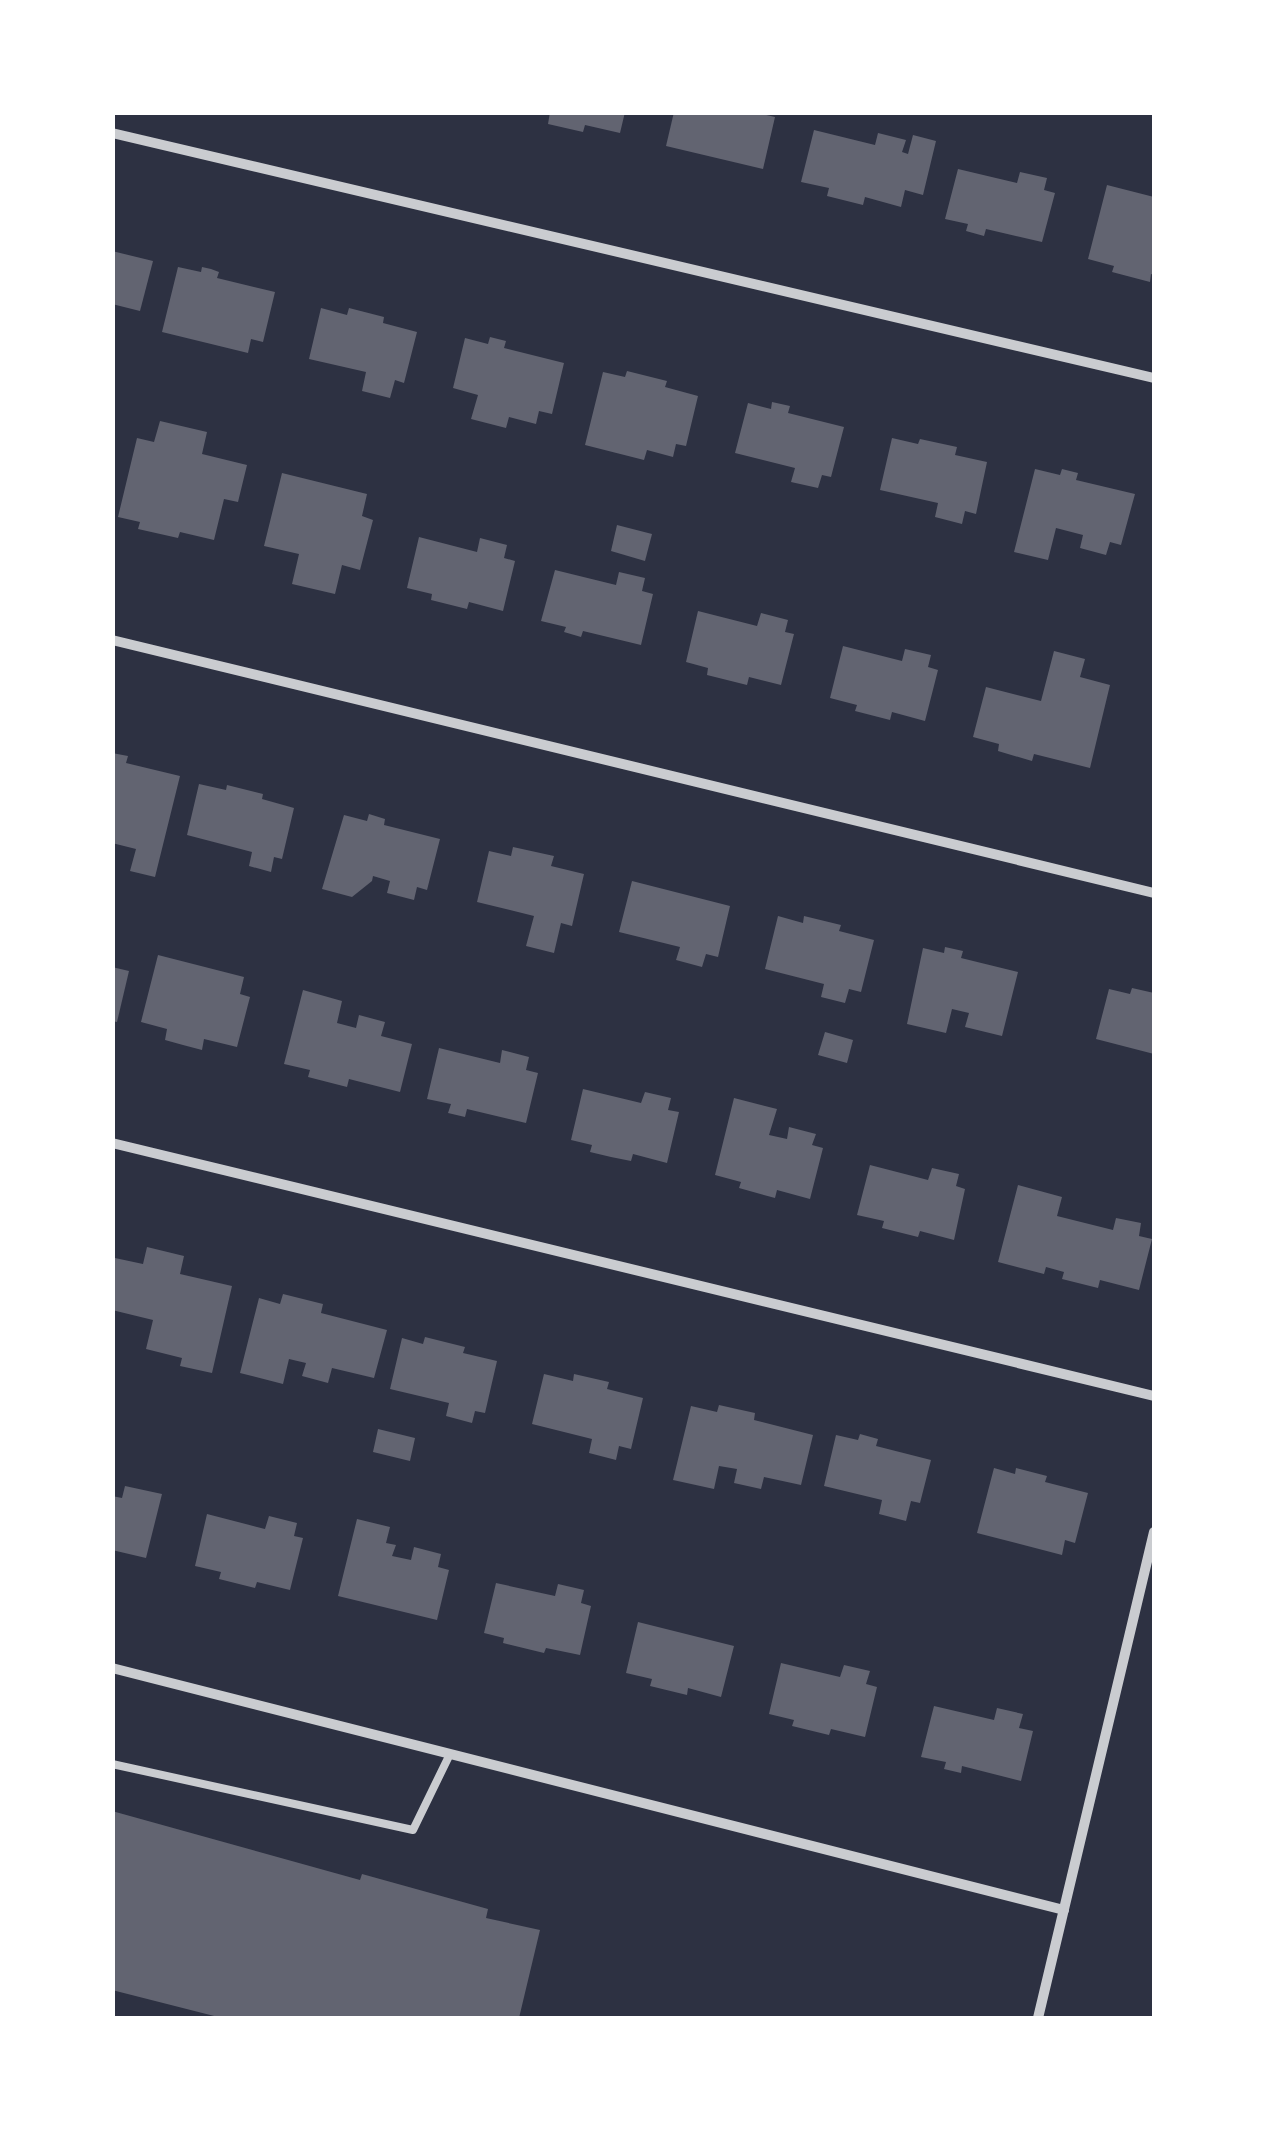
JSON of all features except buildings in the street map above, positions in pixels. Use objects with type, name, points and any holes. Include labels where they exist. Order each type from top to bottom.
[{"type":"street","points":[[112,134],[1154,378]]},
{"type":"street","points":[[112,640],[1154,893]]},
{"type":"street","points":[[112,1143],[1154,1396]]},
{"type":"street","points":[[1038,2018],[1154,1532]]},
{"type":"street","points":[[112,1668],[1064,1910]]},
{"type":"lane","points":[[112,1764],[413,1830],[450,1754]]}]
